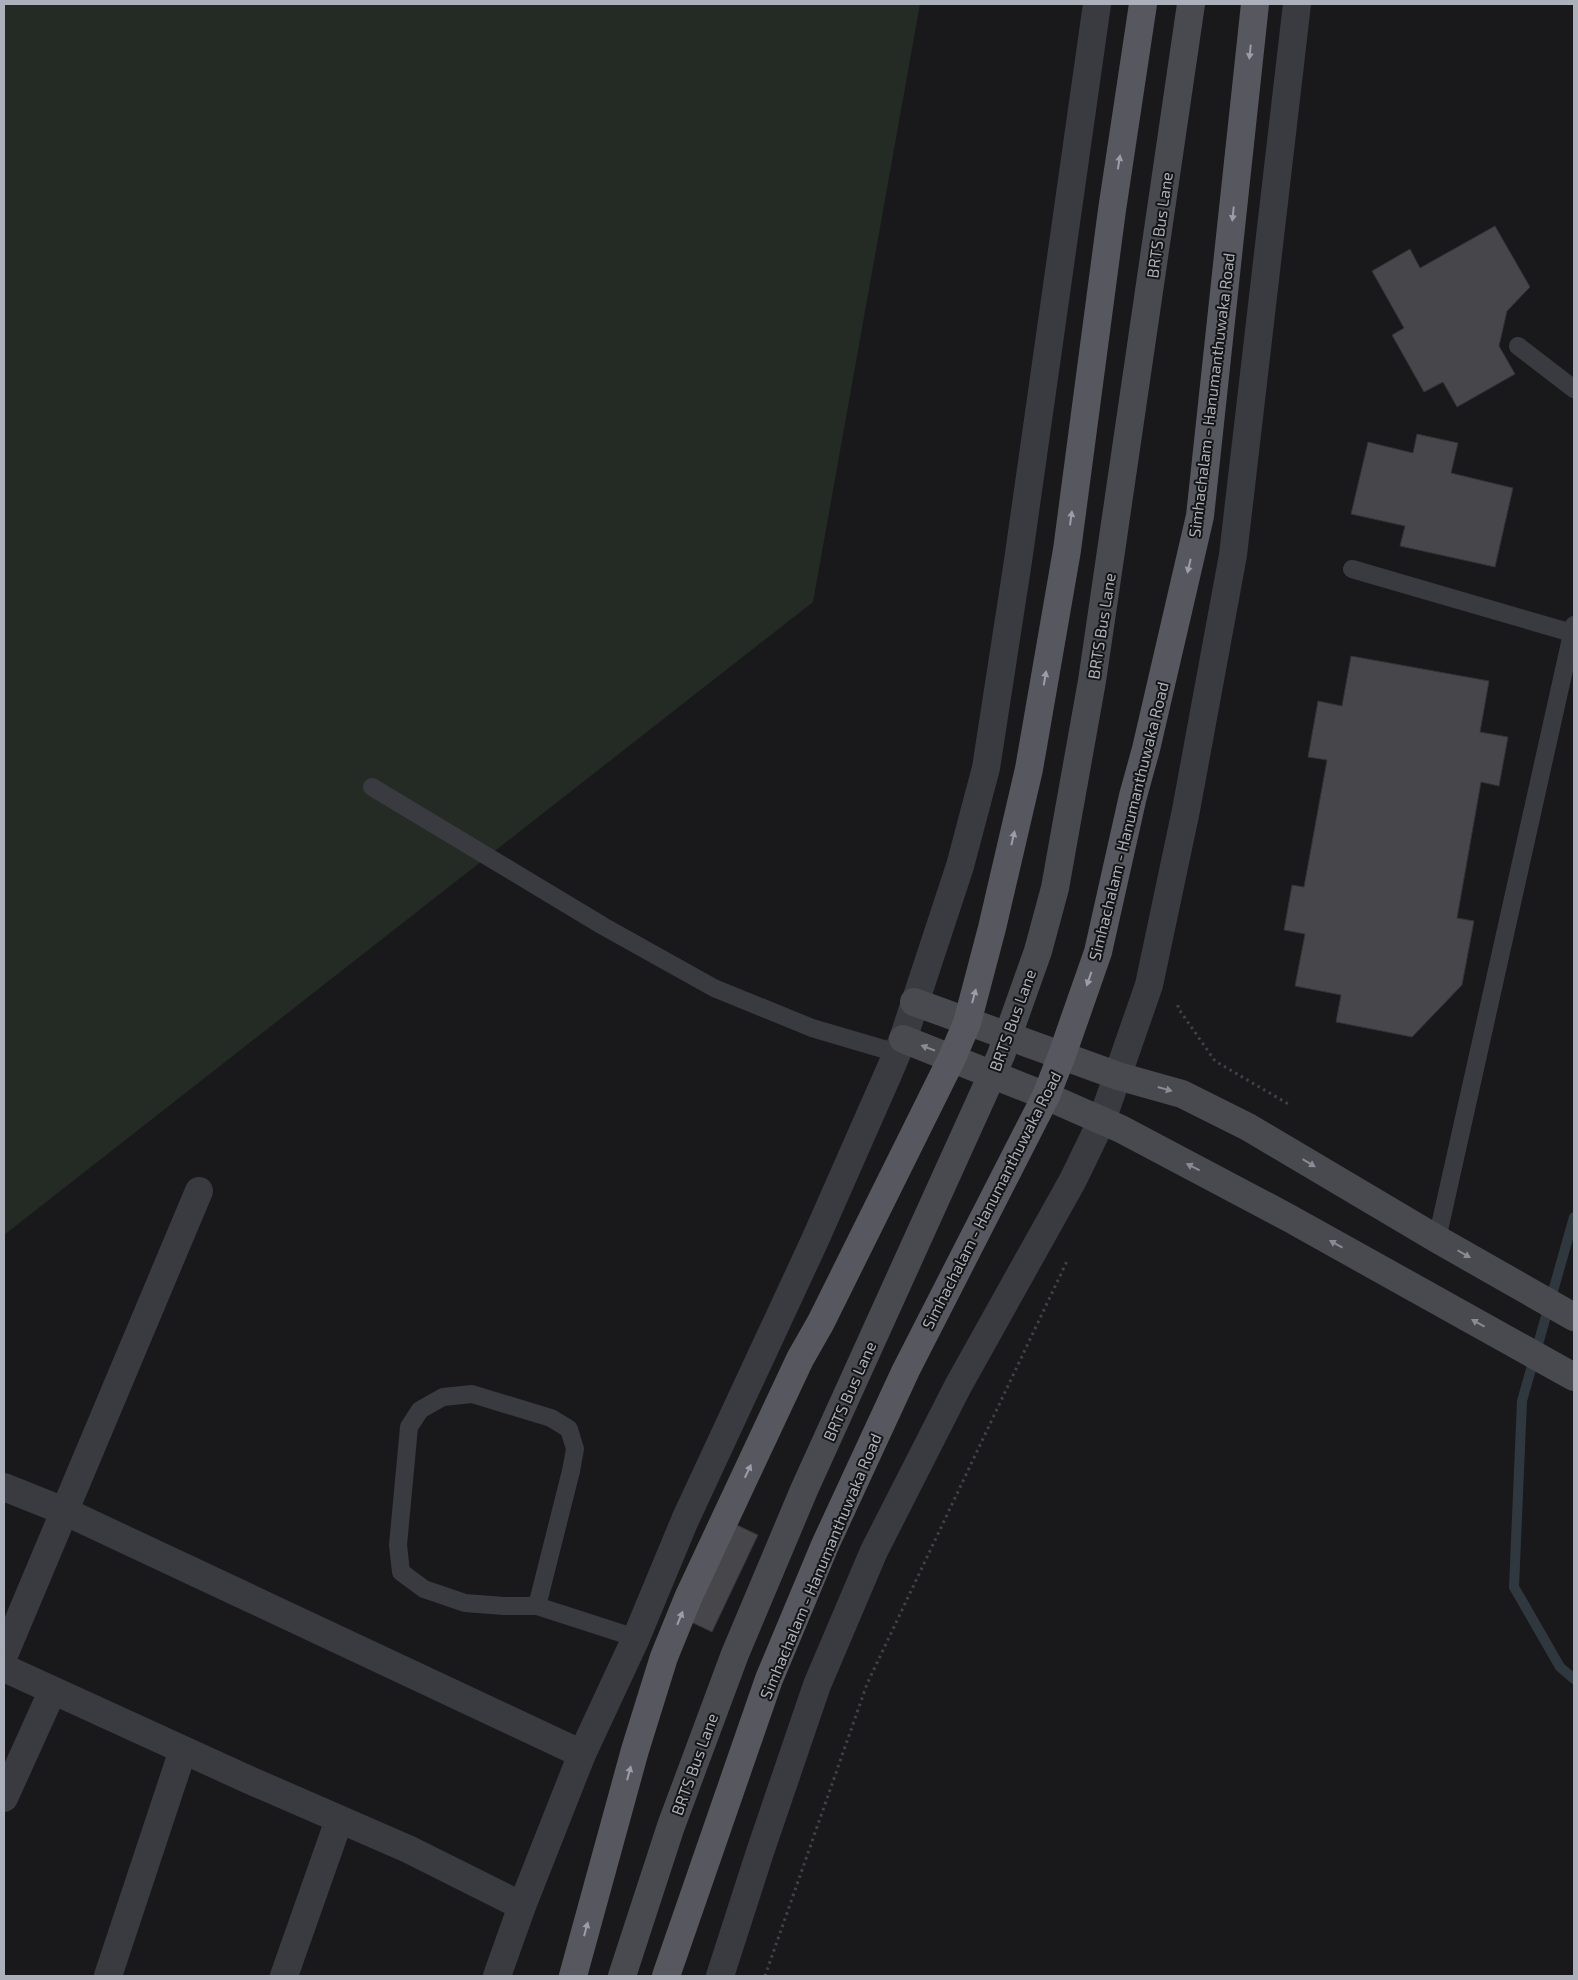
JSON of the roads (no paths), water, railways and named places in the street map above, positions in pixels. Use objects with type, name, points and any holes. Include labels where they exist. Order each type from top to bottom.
[{"type":"main road","points":[[573,1976],[635,1750],[664,1657],[685,1606],[800,1359],[821,1322],[952,1058],[967,1022],[995,919],[1036,730],[1067,550],[1110,220],[1143,4]]},
{"type":"main road","name":"Simhachalam - Hanumanthuwaka Road","points":[[666,1976],[769,1679],[825,1545],[906,1370],[1046,1096],[1098,952],[1200,516],[1255,4]]},
{"type":"street","points":[[497,1976],[522,1906],[582,1754],[636,1638],[686,1520],[811,1249],[900,1046],[960,866],[986,768],[1018,562],[1097,4]]},
{"type":"street","name":"BRTS Bus Lane","points":[[622,1976],[671,1826],[734,1654],[804,1490],[992,1074],[1038,951],[1055,888],[1083,734],[1120,499],[1191,4]]},
{"type":"street","points":[[720,1976],[816,1685],[874,1551],[958,1386],[1073,1180],[1102,1120],[1150,985],[1186,810],[1234,555],[1297,4]]},
{"type":"street","points":[[914,1002],[1118,1076],[1182,1094],[1248,1127],[1437,1239],[1569,1314]]},
{"type":"street","points":[[900,1046],[952,1058],[1102,1120],[1281,1213],[1574,1377]]},
{"type":"street","points":[[4,1655],[199,1191]]},
{"type":"street","points":[[4,1487],[64,1512],[582,1754]]},
{"type":"street","points":[[4,1668],[52,1692],[408,1849],[522,1906]]},
{"type":"street","points":[[4,1798],[52,1692]]},
{"type":"street","points":[[108,1976],[183,1750]]},
{"type":"street","points":[[284,1976],[339,1820]]},
{"type":"lane","points":[[1518,346],[1574,389]]},
{"type":"lane","points":[[1352,569],[1573,629],[1437,1239]]},
{"type":"lane","points":[[372,787],[603,926],[714,988],[812,1028],[900,1046]]},
{"type":"lane","points":[[537,1606],[573,1463],[575,1449],[569,1430],[551,1418],[472,1394],[443,1398],[420,1410],[409,1427],[398,1545],[401,1572],[424,1589],[465,1603],[537,1606],[636,1638]]},
{"type":"waterway","points":[[1574,1217],[1522,1401],[1514,1587],[1560,1667],[1574,1679]]}]
